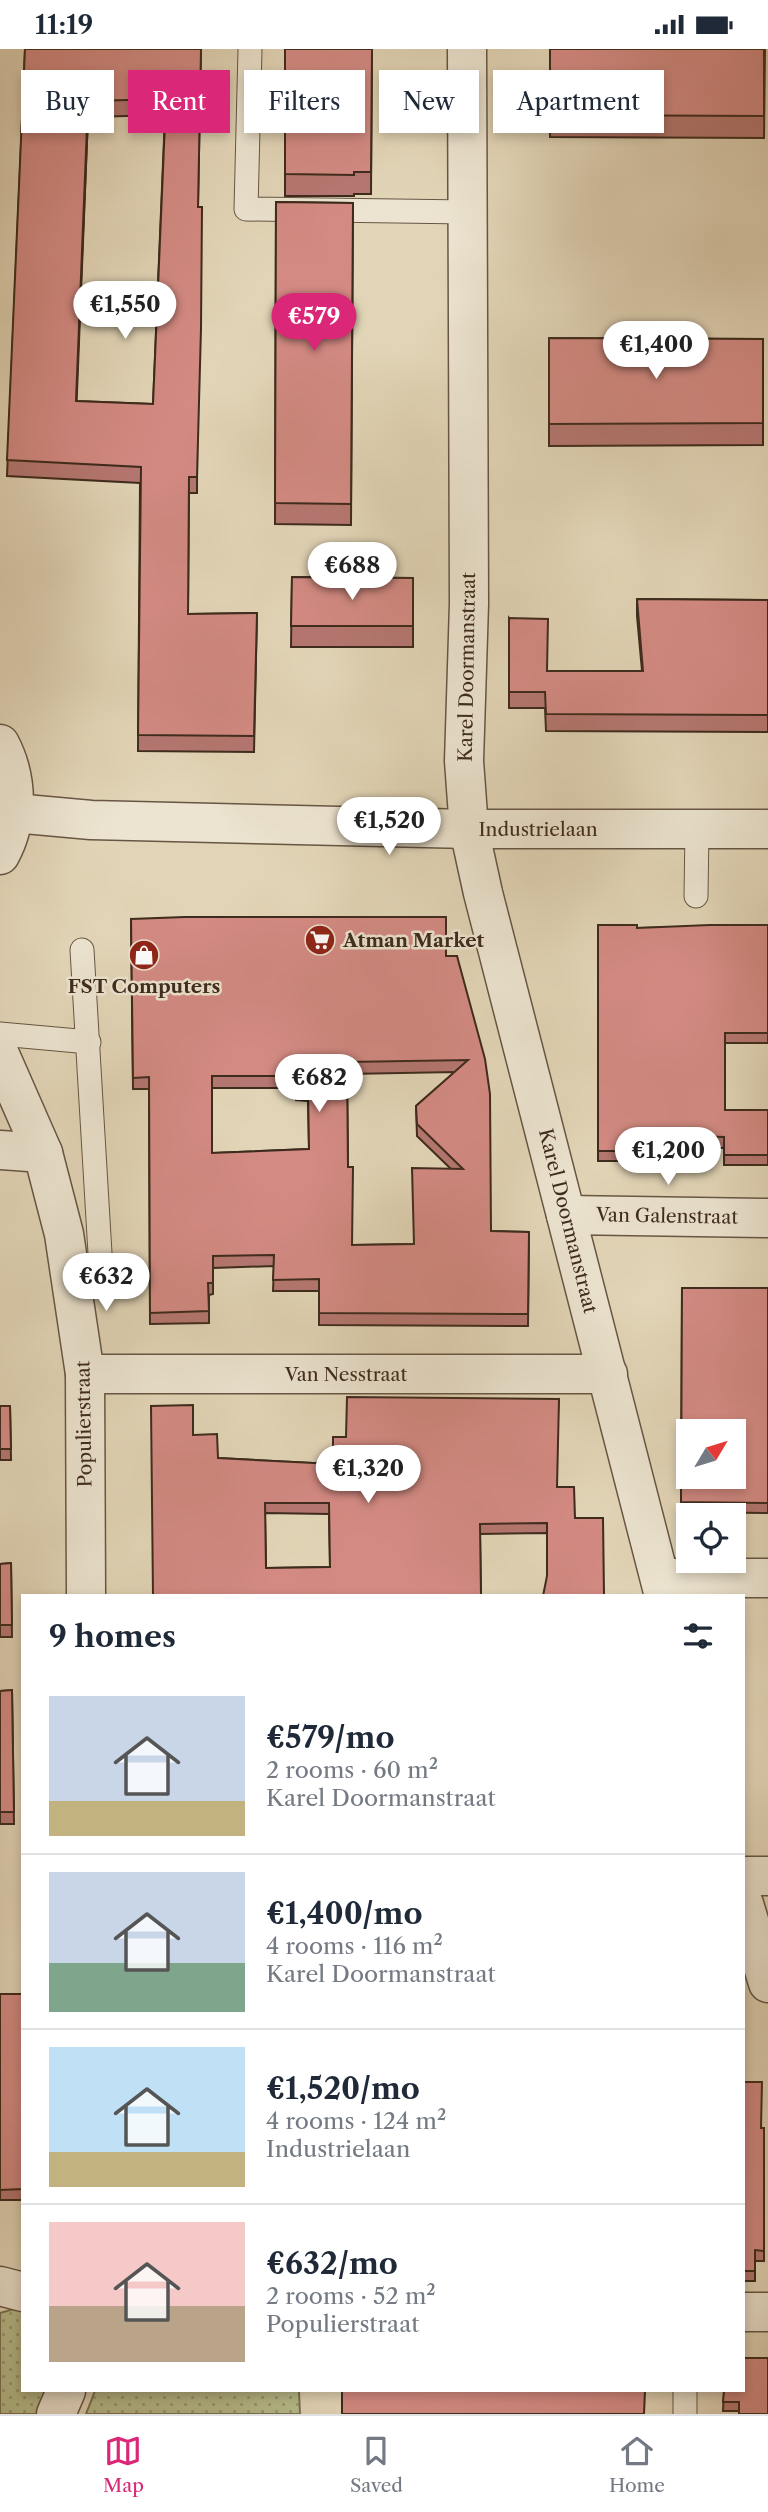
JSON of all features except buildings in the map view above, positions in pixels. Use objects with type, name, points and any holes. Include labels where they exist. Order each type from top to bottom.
[{"type":"street","name":"Karel Doormanstraat","points":[[467,49],[469,604],[464,761],[469,829],[483,893],[662,1587]]},
{"type":"street","points":[[0,744],[13,779],[14,813],[6,845],[0,855]]},
{"type":"street","name":"Industrielaan","points":[[14,813],[91,820],[469,829],[768,829]]},
{"type":"street","name":"Populierstraat","points":[[0,1055],[43,1153],[64,1234],[70,1271],[85,1374],[86,1594]]},
{"type":"street","points":[[0,1150],[43,1153]]},
{"type":"street","name":"Van Galenstraat","points":[[566,1215],[768,1218]]},
{"type":"street","name":"Van Nesstraat","points":[[85,1374],[608,1374]]},
{"type":"street","points":[[662,1587],[768,1578]]},
{"type":"street","points":[[745,1876],[768,1876]]},
{"type":"street","points":[[745,1907],[768,1985],[745,1988]]},
{"type":"street","points":[[745,2312],[768,2312]]},
{"type":"street","points":[[55,2414],[66,2392]]},
{"type":"lane","points":[[250,49],[246,209],[467,212]]},
{"type":"lane","points":[[696,896],[697,829]]},
{"type":"lane","points":[[70,1271],[101,1270],[82,950]]},
{"type":"lane","points":[[0,1034],[89,1042]]},
{"type":"lane","points":[[685,2392],[685,2414]]},
{"type":"green space","points":[[21,2309],[21,2392],[49,2392],[39,2414],[0,2414],[0,2313]]},
{"type":"green space","points":[[95,2392],[299,2392],[300,2414],[86,2414]]},
{"type":"place","name":"Atman Market","points":[[320,940]]},
{"type":"place","name":"FST Computers","points":[[144,955]]}]
